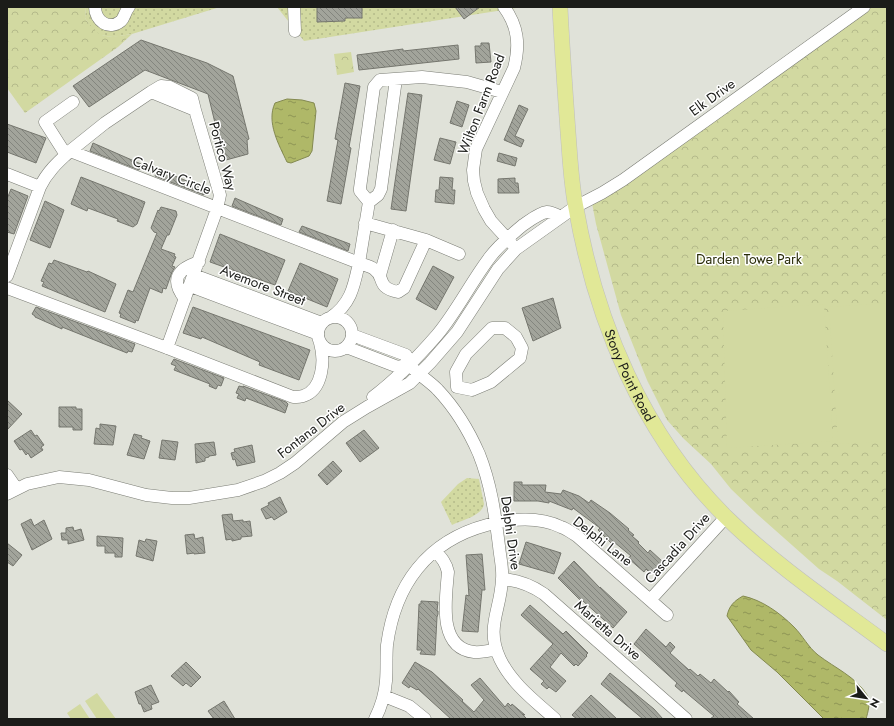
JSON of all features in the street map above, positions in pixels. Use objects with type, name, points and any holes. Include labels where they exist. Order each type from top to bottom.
[{"type":"main road","name":"Stony Point Road","points":[[560,7],[571,177],[575,207],[602,311],[634,390],[670,450],[685,470],[726,517],[775,561],[887,644]]},
{"type":"street","points":[[95,7],[97,18],[105,24],[111,25],[120,22],[129,7]]},
{"type":"street","points":[[294,7],[295,31]]},
{"type":"street","name":"Wilton Farm Road","points":[[504,7],[515,26],[518,48],[514,68],[476,149],[473,170],[477,193],[484,209],[491,221],[516,249]]},
{"type":"street","name":"Elk Drive","points":[[561,217],[575,207],[602,193],[622,180],[864,7]]},
{"type":"street","points":[[368,202],[360,192],[360,188],[373,91],[376,83],[380,80],[416,76],[454,80],[502,92]]},
{"type":"street","points":[[7,288],[293,397],[304,396],[316,387],[322,369],[323,329],[348,300],[356,279],[368,202],[378,195],[381,189],[396,79]]},
{"type":"street","name":"Portico Way","points":[[68,153],[105,123],[151,92],[195,110],[220,195],[218,209],[167,348]]},
{"type":"street","points":[[7,276],[12,246],[45,176],[68,153],[45,122],[73,102]]},
{"type":"street","name":"Calvary Circle","points":[[68,153],[359,263],[374,269],[380,275]]},
{"type":"street","points":[[7,174],[40,187]]},
{"type":"street","points":[[343,422],[353,412],[392,383],[437,335],[456,310],[490,256],[507,238],[530,220],[547,212],[561,217]]},
{"type":"street","name":"Fontana Drive","points":[[11,491],[42,479],[59,477],[89,480],[134,493],[172,498],[189,498],[249,487],[280,473],[295,463],[343,422],[410,383],[457,332],[498,269],[516,249],[561,217]]},
{"type":"street","points":[[365,222],[426,240],[459,254]]},
{"type":"street","points":[[393,230],[380,275],[381,283],[394,291],[398,292],[404,288],[426,240]]},
{"type":"street","points":[[185,299],[178,290],[176,284],[178,276],[181,271],[189,265],[199,262]]},
{"type":"street","name":"Avemore Street","points":[[192,280],[323,329]]},
{"type":"street","points":[[322,369],[351,340],[348,300]]},
{"type":"street","points":[[323,329],[340,317],[345,320],[351,331],[406,355],[409,364],[420,373]]},
{"type":"street","points":[[492,328],[505,328],[516,337],[522,348],[520,358],[491,382],[485,385],[472,390],[458,387],[456,372],[466,354],[492,328]]},
{"type":"street","points":[[323,329],[328,350],[334,352],[344,348],[398,367],[409,364]]},
{"type":"street","name":"Delphi Drive","points":[[420,373],[445,398],[468,433],[478,454],[490,488],[496,523],[502,579],[493,632],[496,650],[504,667],[511,677],[555,719]]},
{"type":"street","points":[[445,398],[458,387]]},
{"type":"street","points":[[7,475],[11,491]]},
{"type":"street","name":"Cascadia Drive","points":[[651,599],[726,517]]},
{"type":"street","name":"Delphi Lane","points":[[375,719],[384,696],[389,630],[402,593],[412,575],[434,551],[455,537],[472,529],[496,523],[520,520],[546,522],[561,526],[577,536],[651,599],[667,615]]},
{"type":"street","points":[[434,551],[442,558],[448,572],[446,625],[452,639],[457,645],[469,651],[479,652],[496,650]]},
{"type":"street","name":"Marietta Drive","points":[[502,579],[523,583],[544,594],[686,719]]},
{"type":"street","points":[[384,696],[409,706],[425,719]]},
{"type":"green space","points":[[7,7],[86,7],[85,18],[99,34],[104,36],[116,36],[132,34],[118,47],[25,113],[7,88]]},
{"type":"green space","points":[[86,7],[220,7],[132,34],[113,37],[99,35],[92,29],[85,18]]},
{"type":"green space","points":[[277,7],[523,7],[304,41]]},
{"type":"green space","name":"Darden Towe Park","points":[[866,7],[887,7],[887,620],[819,569],[757,514],[731,489],[711,464],[684,439],[667,420],[647,380],[621,315],[596,224],[591,198]]},
{"type":"green space","points":[[885,32],[887,35],[887,61],[872,40]]},
{"type":"green space","points":[[351,52],[354,72],[337,75],[334,54]]},
{"type":"green space","points":[[887,303],[887,441],[838,444],[829,307]]},
{"type":"green space","points":[[824,304],[833,441],[727,448],[723,311]]},
{"type":"green space","points":[[467,478],[479,479],[484,504],[480,512],[476,515],[452,525],[441,502],[458,484]]},
{"type":"green space","points":[[97,693],[116,719],[97,719],[85,701]]},
{"type":"green space","points":[[80,704],[90,719],[71,719],[67,713]]},
{"type":"water","points":[[287,99],[302,100],[314,103],[316,111],[312,151],[309,156],[291,163],[287,162],[277,141],[272,118],[275,103]]},
{"type":"water","points":[[743,596],[764,604],[777,612],[794,627],[811,649],[857,683],[867,695],[869,701],[866,719],[824,719],[777,672],[751,650],[727,616],[732,604]]},
{"type":"building","points":[[317,7],[362,7],[362,18],[345,18],[345,21],[317,22]]},
{"type":"building","points":[[455,7],[480,7],[464,19]]},
{"type":"building","points":[[141,40],[207,63],[233,76],[249,139],[247,140],[248,154],[226,160],[226,155],[223,156],[208,94],[145,70],[89,107],[73,86]]},
{"type":"building","points":[[481,43],[489,43],[491,62],[476,63],[475,46],[481,46]]},
{"type":"building","points":[[458,45],[459,59],[359,70],[357,55],[403,49],[403,51]]},
{"type":"building","points":[[345,83],[360,86],[341,204],[327,201],[338,140],[335,139]]},
{"type":"building","points":[[408,93],[422,95],[406,211],[391,209]]},
{"type":"building","points":[[457,101],[469,105],[462,127],[450,123]]},
{"type":"building","points":[[519,105],[528,109],[515,136],[524,140],[521,147],[504,140]]},
{"type":"building","points":[[7,124],[46,138],[36,163],[7,152]]},
{"type":"building","points":[[440,138],[456,142],[450,164],[434,160]]},
{"type":"building","points":[[93,143],[141,164],[139,170],[90,151]]},
{"type":"building","points":[[499,153],[517,158],[515,166],[497,161]]},
{"type":"building","points":[[158,169],[206,189],[204,195],[155,176]]},
{"type":"building","points":[[81,177],[145,202],[137,224],[133,227],[117,221],[118,219],[88,208],[87,211],[71,204]]},
{"type":"building","points":[[440,177],[453,178],[452,190],[455,190],[454,204],[435,202],[436,190],[439,190]]},
{"type":"building","points":[[515,178],[515,183],[518,183],[519,193],[498,193],[498,179]]},
{"type":"building","points":[[11,189],[28,196],[14,234],[7,232],[7,199]]},
{"type":"building","points":[[235,198],[283,219],[281,225],[232,206]]},
{"type":"building","points":[[45,201],[64,210],[50,248],[30,240]]},
{"type":"building","points":[[161,207],[176,211],[177,215],[169,235],[167,235],[161,249],[175,254],[174,256],[176,257],[172,266],[175,267],[166,289],[163,288],[162,293],[150,288],[138,321],[136,320],[135,323],[120,317],[121,314],[119,313],[128,290],[133,292],[157,233],[151,228],[158,210],[159,211]]},
{"type":"building","points":[[302,226],[350,244],[348,251],[299,232]]},
{"type":"building","points":[[220,234],[285,260],[275,285],[210,262]]},
{"type":"building","points":[[54,260],[87,272],[88,271],[116,284],[105,312],[42,286],[44,282],[41,281],[49,263],[52,264]]},
{"type":"building","points":[[300,263],[338,279],[327,307],[288,291]]},
{"type":"building","points":[[433,266],[454,277],[436,310],[416,299]]},
{"type":"building","points":[[553,298],[561,328],[533,341],[522,308]]},
{"type":"building","points":[[36,307],[135,344],[132,352],[128,351],[127,353],[62,327],[62,329],[35,317],[32,314]]},
{"type":"building","points":[[193,307],[310,350],[299,380],[259,365],[260,362],[202,337],[201,339],[183,333]]},
{"type":"building","points":[[174,359],[224,378],[221,386],[218,385],[216,389],[209,386],[210,384],[174,370],[176,366],[171,364]]},
{"type":"building","points":[[239,386],[243,386],[286,402],[288,404],[285,413],[246,398],[245,401],[237,398],[239,394],[236,393]]},
{"type":"building","points":[[7,400],[22,414],[7,430]]},
{"type":"building","points":[[59,407],[76,407],[76,409],[82,409],[82,430],[73,430],[73,427],[59,427]]},
{"type":"building","points":[[100,424],[116,426],[113,445],[94,444],[96,428],[100,429]]},
{"type":"building","points":[[31,430],[35,436],[37,435],[44,445],[41,447],[43,450],[31,458],[28,453],[26,455],[22,449],[20,450],[14,441]]},
{"type":"building","points":[[364,430],[379,448],[360,462],[346,443]]},
{"type":"building","points":[[134,434],[142,436],[141,438],[150,441],[144,459],[127,455]]},
{"type":"building","points":[[162,440],[178,442],[175,460],[159,458]]},
{"type":"building","points":[[214,442],[216,455],[209,456],[205,458],[205,461],[196,463],[195,444]]},
{"type":"building","points":[[252,445],[255,462],[237,466],[231,453],[235,452],[234,449]]},
{"type":"building","points":[[333,461],[342,471],[327,485],[318,475]]},
{"type":"building","points":[[514,482],[522,482],[522,485],[546,485],[545,492],[561,494],[563,490],[579,496],[589,503],[591,500],[629,529],[628,530],[634,535],[632,536],[648,553],[650,550],[663,562],[651,574],[646,569],[644,572],[628,558],[631,556],[614,542],[612,544],[598,530],[600,528],[573,508],[572,510],[549,501],[549,503],[538,501],[514,501]]},
{"type":"building","points":[[280,497],[287,512],[274,520],[272,517],[266,519],[261,509],[269,505],[268,503]]},
{"type":"building","points":[[232,514],[233,521],[250,521],[252,536],[241,537],[241,539],[232,541],[232,539],[226,540],[222,515]]},
{"type":"building","points":[[31,519],[34,526],[44,520],[52,539],[32,550],[21,524]]},
{"type":"building","points":[[73,527],[74,531],[81,529],[84,540],[68,544],[68,540],[62,540],[61,533],[66,533],[66,528]]},
{"type":"building","points":[[194,534],[195,539],[203,537],[205,553],[187,554],[185,535]]},
{"type":"building","points":[[97,536],[123,538],[122,557],[115,557],[115,553],[105,553],[105,546],[97,546]]},
{"type":"building","points":[[146,539],[157,541],[153,561],[136,556],[139,540],[145,542]]},
{"type":"building","points":[[526,542],[561,553],[554,574],[519,564]]},
{"type":"building","points":[[7,543],[22,555],[13,566],[7,562]]},
{"type":"building","points":[[482,554],[485,590],[482,590],[478,632],[462,631],[466,595],[469,596],[466,555]]},
{"type":"building","points":[[574,561],[600,588],[627,612],[613,628],[583,601],[582,602],[558,578]]},
{"type":"building","points":[[421,601],[438,602],[435,655],[420,654],[422,650],[417,650],[419,604],[421,604]]},
{"type":"building","points":[[530,605],[563,634],[566,631],[588,653],[578,666],[576,664],[574,666],[561,653],[550,667],[566,681],[556,692],[549,687],[547,689],[541,684],[544,681],[530,669],[553,644],[521,615]]},
{"type":"building","points":[[646,629],[666,647],[670,642],[675,647],[670,653],[689,670],[690,669],[698,676],[700,674],[711,683],[714,679],[728,692],[729,691],[739,702],[737,704],[754,719],[710,719],[714,716],[683,690],[682,692],[675,686],[677,683],[634,644]]},
{"type":"building","points":[[186,662],[201,677],[191,687],[186,683],[183,686],[171,676]]},
{"type":"building","points":[[415,662],[432,672],[474,712],[484,700],[471,685],[480,678],[505,707],[508,703],[511,706],[512,704],[525,715],[522,714],[527,719],[451,719],[418,689],[417,690],[410,686],[409,688],[402,683]]},
{"type":"building","points":[[610,673],[654,709],[663,719],[643,719],[601,684]]},
{"type":"building","points":[[151,685],[159,702],[151,705],[152,709],[144,712],[141,704],[139,704],[135,692]]},
{"type":"building","points":[[591,695],[617,719],[577,719],[572,715]]},
{"type":"building","points":[[224,701],[235,719],[214,719],[208,711]]}]
